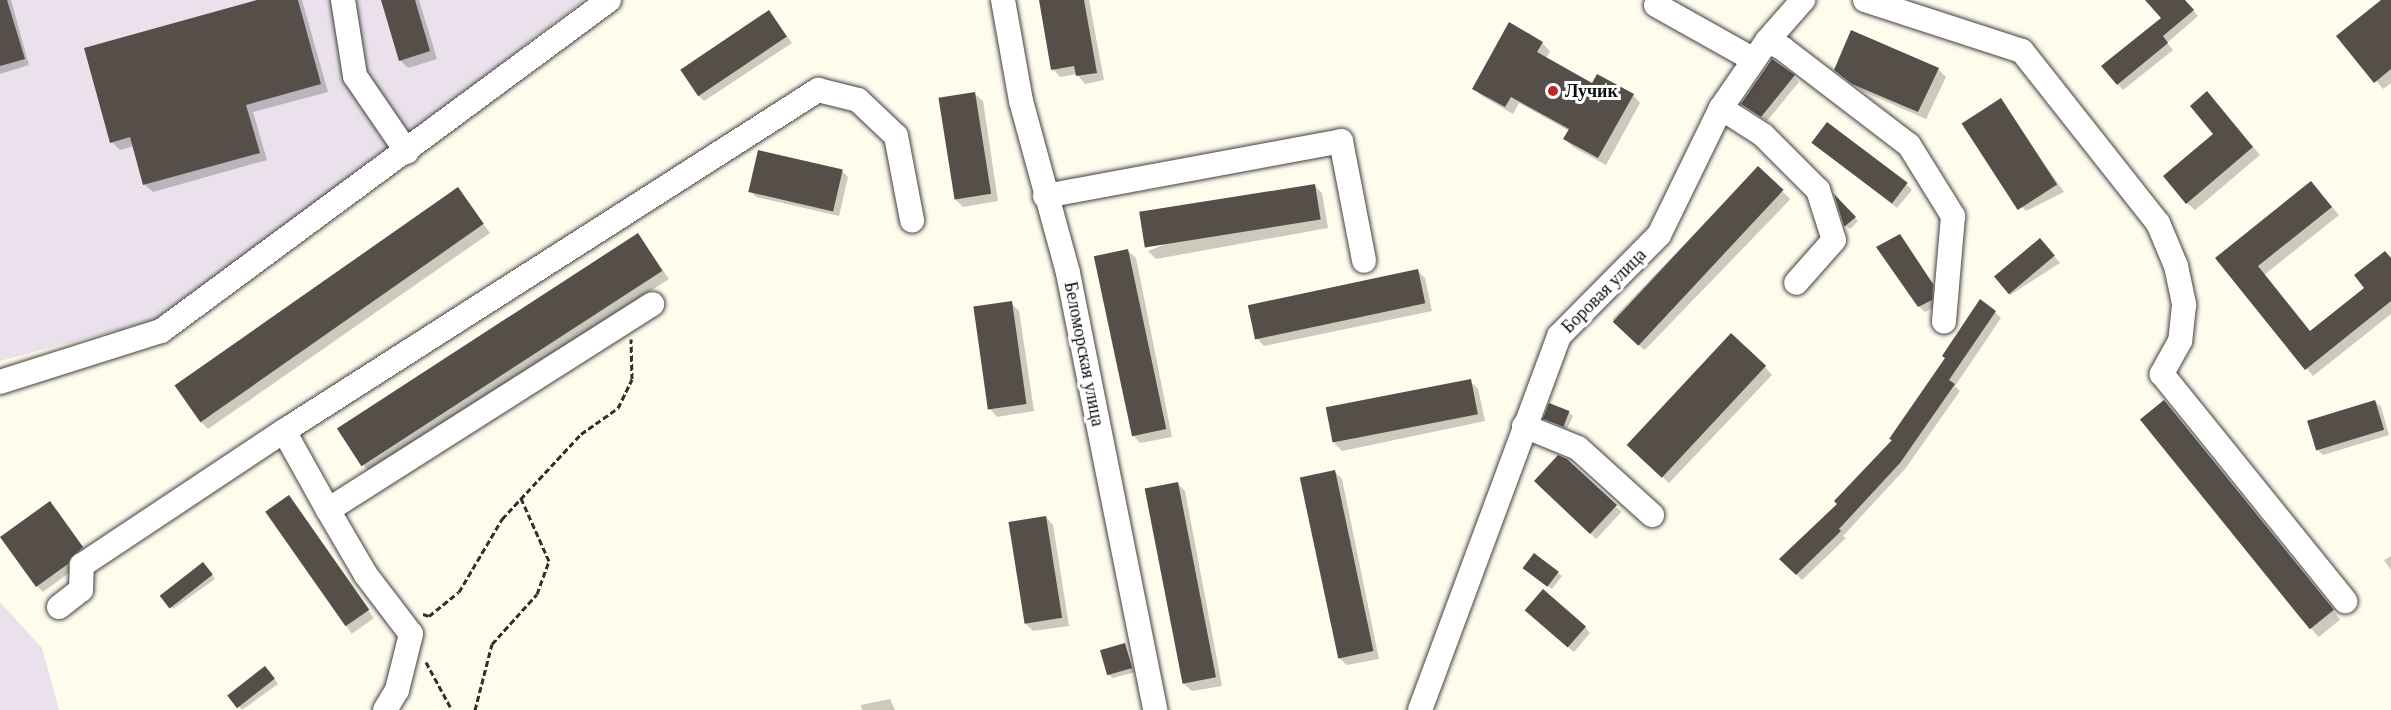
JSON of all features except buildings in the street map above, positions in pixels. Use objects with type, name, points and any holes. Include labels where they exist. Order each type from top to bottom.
[{"type":"street","points":[[343,0],[355,76],[407,152]]},
{"type":"street","points":[[0,382],[161,331],[407,152],[609,0]]},
{"type":"street","name":"Беломорская улица","points":[[1003,0],[1021,101],[1045,196],[1068,273],[1155,710]]},
{"type":"street","name":"Боровая улица","points":[[1420,710],[1559,336],[1659,235],[1721,108],[1761,50],[1803,0]]},
{"type":"street","points":[[1865,0],[2022,51],[2157,223],[2176,266],[2184,305],[2180,341],[2162,374],[2345,601]]},
{"type":"street","points":[[1656,5],[1761,50],[1782,48],[1909,145],[1953,216],[1944,322]]},
{"type":"street","points":[[59,607],[81,590],[82,565],[284,431],[818,90],[858,100],[896,136],[912,220]]},
{"type":"street","points":[[1721,108],[1763,135],[1818,190],[1834,240],[1796,283]]},
{"type":"street","points":[[1045,196],[1341,141],[1364,261]]},
{"type":"street","points":[[328,510],[652,304]]},
{"type":"street","points":[[1524,426],[1578,448],[1652,515]]},
{"type":"street","points":[[284,431],[366,574],[411,634],[397,690],[385,710]]},
{"type":"path","points":[[392,606],[429,616],[459,592],[502,519],[581,434],[618,408],[632,379],[631,319]]},
{"type":"path","points":[[475,710],[492,644],[537,594],[549,561],[522,498]]},
{"type":"path","points":[[411,634],[453,710]]},
{"type":"shaded area","points":[[0,0],[584,0],[167,317],[0,361]]},
{"type":"shaded area","points":[[0,602],[42,648],[59,710],[0,710]]},
{"type":"place","name":"Лучик","points":[[1553,91]]}]
